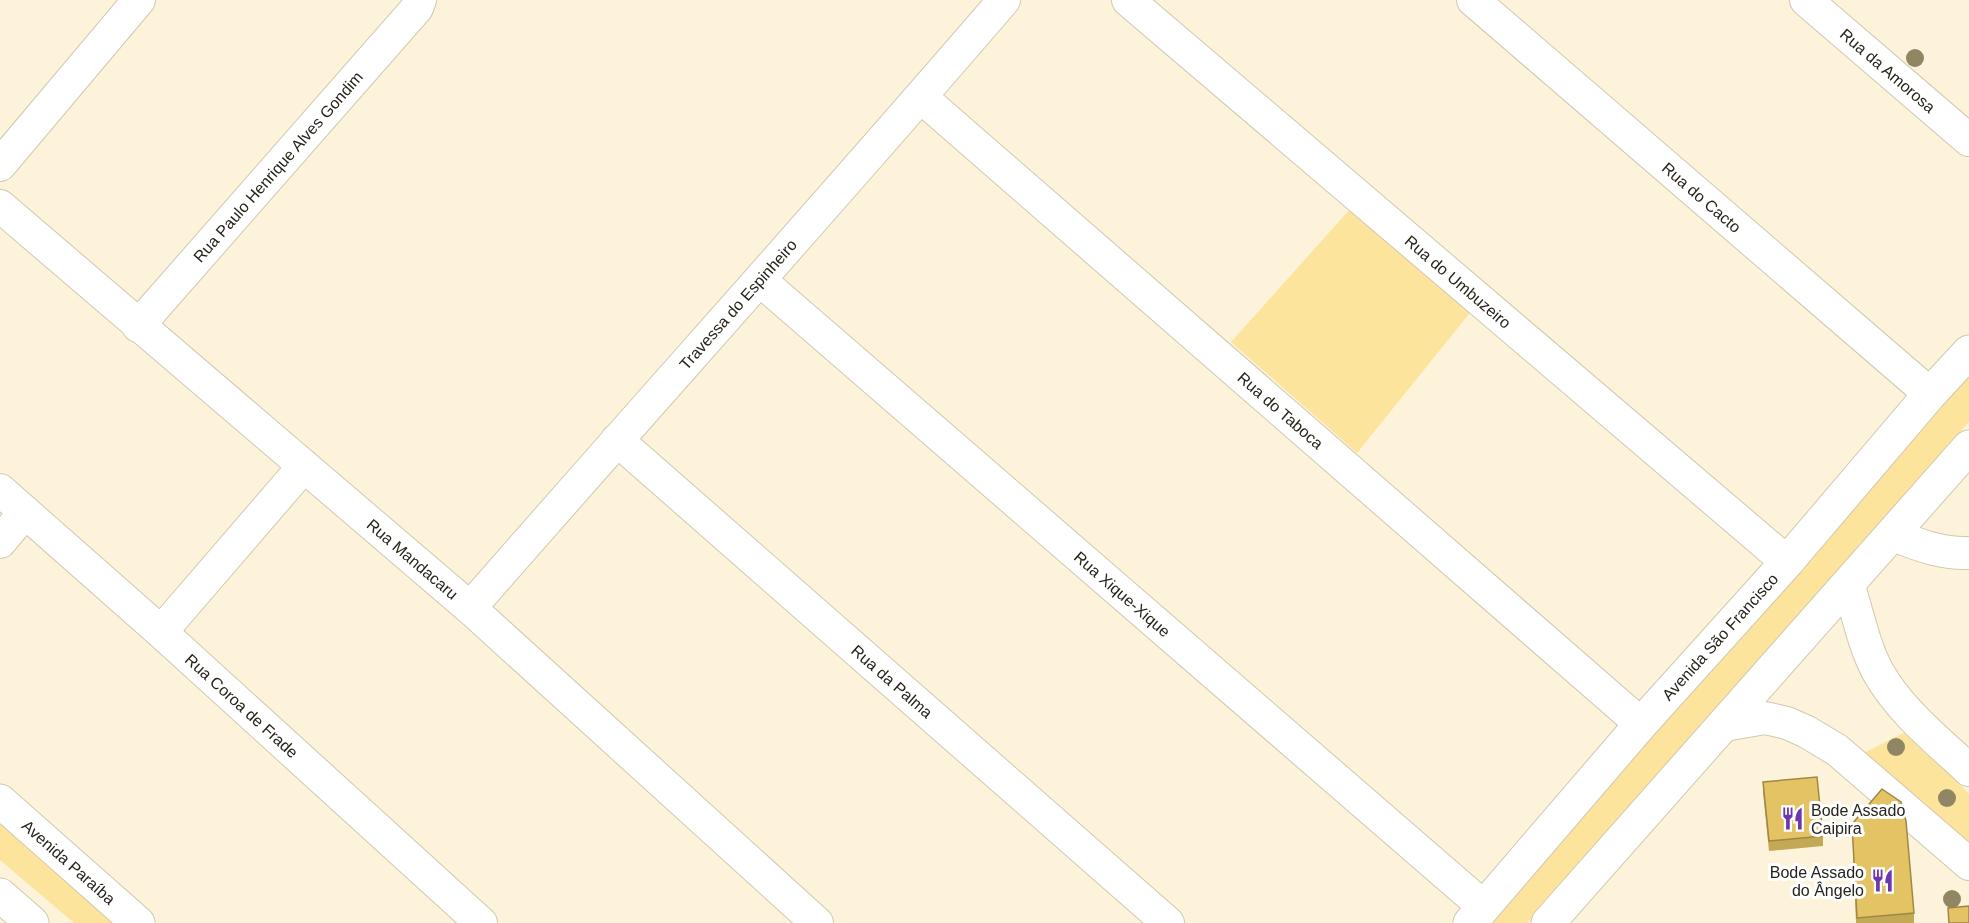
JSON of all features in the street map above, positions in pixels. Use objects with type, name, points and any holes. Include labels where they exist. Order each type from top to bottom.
[{"type":"main road","name":"Avenida São Francisco","points":[[1477,915],[1641,724],[1787,562],[1930,394],[1969,352]]},
{"type":"main road","points":[[1548,923],[1969,447]]},
{"type":"main road","name":"Avenida Paraíba","points":[[0,801],[138,923]]},
{"type":"main road","points":[[0,895],[32,923]]},
{"type":"street","points":[[0,165],[139,0]]},
{"type":"street","name":"Travessa do Espinheiro","points":[[470,608],[617,440],[761,281],[1004,0]]},
{"type":"street","name":"Rua do Umbuzeiro","points":[[1128,0],[1787,562]]},
{"type":"street","name":"Rua do Cacto","points":[[1473,0],[1930,394]]},
{"type":"street","name":"Rua da Amorosa","points":[[1806,0],[1969,140]]},
{"type":"street","name":"Rua Paulo Henrique Alves Gondim","points":[[138,326],[418,4]]},
{"type":"street","name":"Rua do Taboca","points":[[921,97],[1641,724]]},
{"type":"street","name":"Rua Mandacaru","points":[[0,206],[470,608],[817,923]]},
{"type":"street","name":"Rua Xique-Xique","points":[[761,281],[1477,915]]},
{"type":"street","name":"Rua da Palma","points":[[617,440],[1168,923]]},
{"type":"street","points":[[162,632],[304,466]]},
{"type":"street","name":"Rua Coroa de Frade","points":[[0,490],[162,632],[460,916]]},
{"type":"street","points":[[0,542],[25,512]]},
{"type":"street","points":[[1893,535],[1926,548],[1951,554],[1969,553]]},
{"type":"street","points":[[1848,584],[1868,650],[1879,673],[1904,708],[1969,770]]},
{"type":"street","points":[[1724,725],[1765,718],[1787,723],[1807,732],[1837,750],[1969,864]]},
{"type":"shaded area","points":[[1351,208],[1473,309],[1357,453],[1231,342]]},
{"type":"shaded area","points":[[1969,370],[1969,422],[1527,923],[1484,923]]},
{"type":"shaded area","points":[[1907,731],[1969,794],[1969,846],[1860,755]]},
{"type":"shaded area","points":[[0,807],[131,923],[74,923],[0,860]]},
{"type":"building","name":"Bode Assado Caipira","points":[[1817,777],[1823,836],[1769,841],[1763,782]]},
{"type":"building","name":"Bode Assado do Ângelo","points":[[1882,789],[1901,802],[1906,821],[1914,913],[1857,918],[1852,824]]},
{"type":"building","points":[[1969,906],[1969,923],[1949,923],[1948,908]]},
{"type":"place","name":"Bode Assado Caipira","points":[[1793,819]]},
{"type":"place","name":"Bode Assado do Ângelo","points":[[1882,881]]}]
